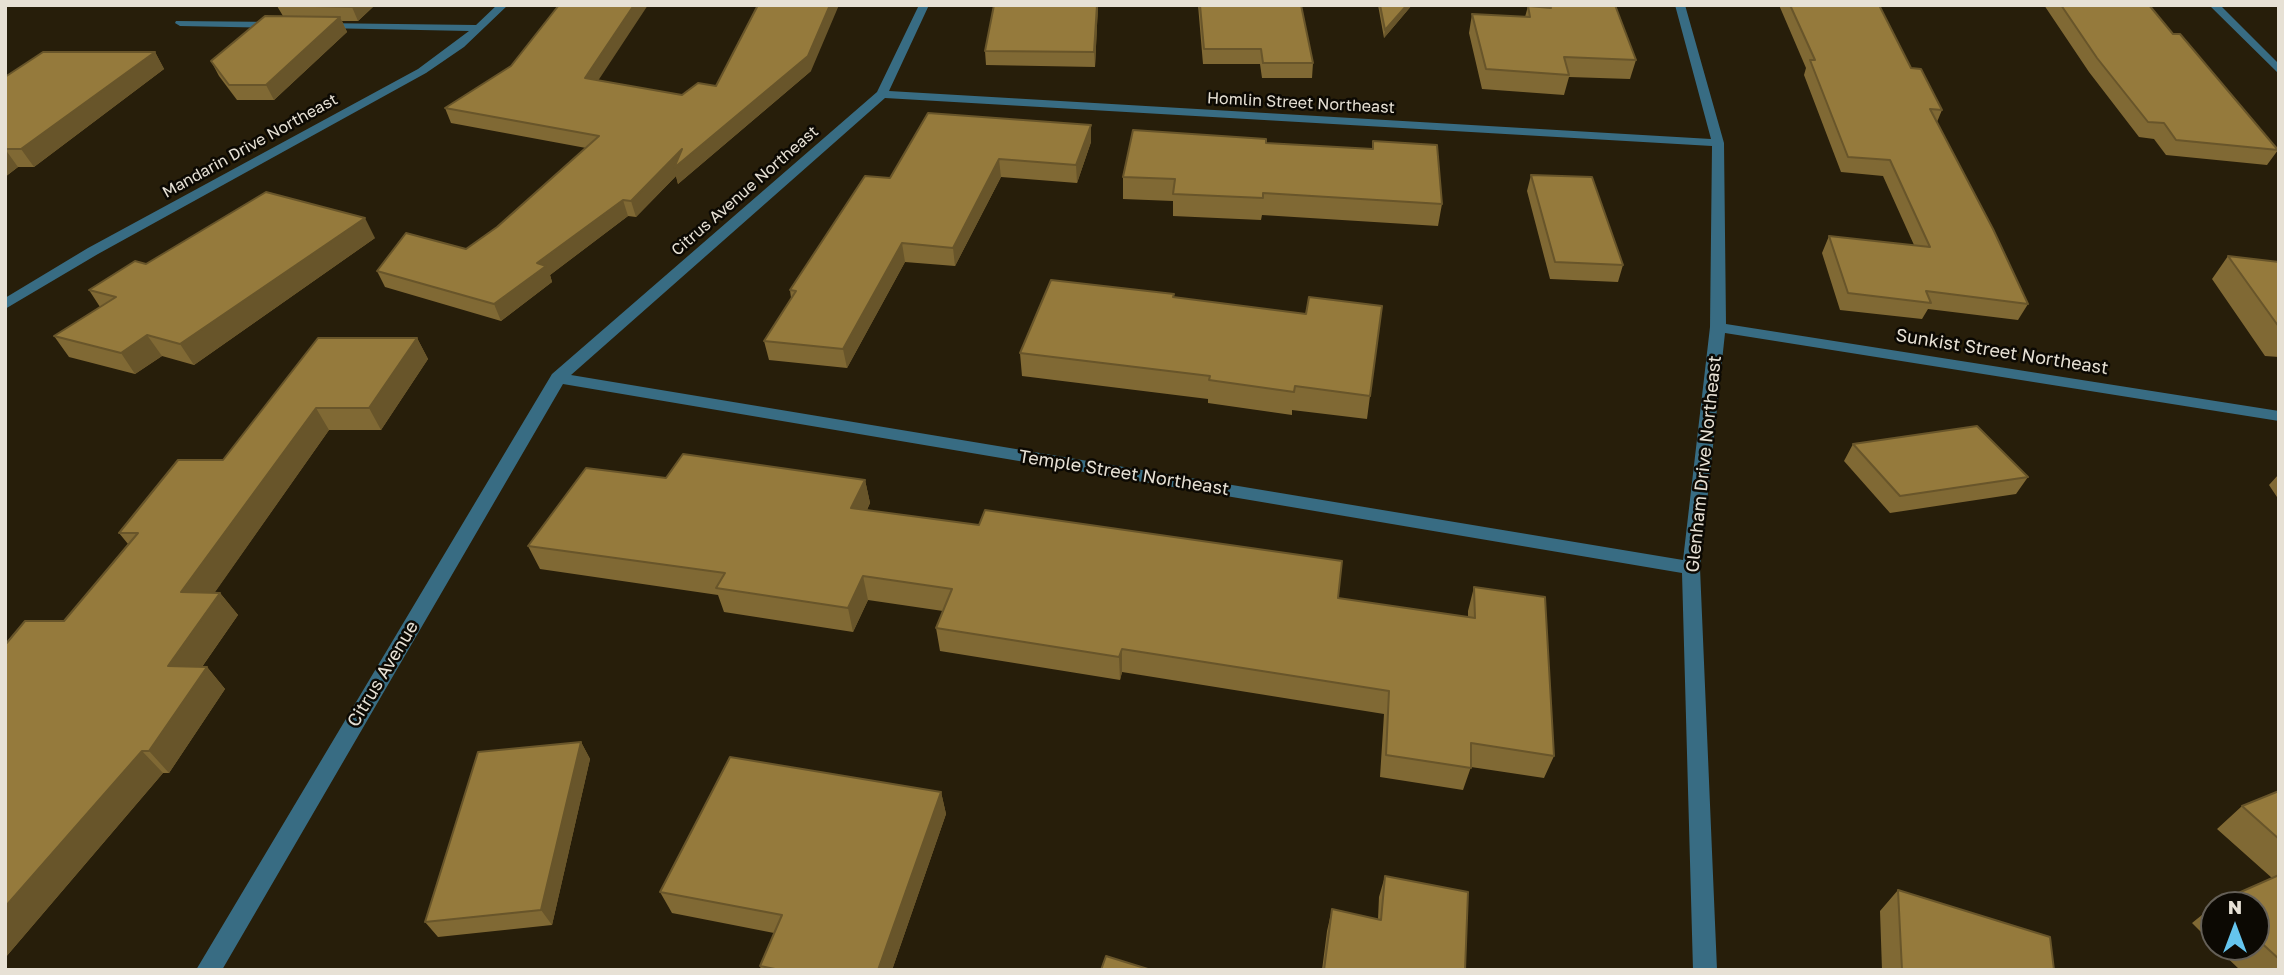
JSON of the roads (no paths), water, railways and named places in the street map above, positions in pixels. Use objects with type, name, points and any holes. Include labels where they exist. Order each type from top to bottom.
[{"type":"street","name":"Mandarin Drive Northeast","points":[[5,305],[82,257],[422,71],[479,28],[503,5]]},
{"type":"street","name":"Citrus Avenue Northeast","points":[[558,378],[882,94],[924,5]]},
{"type":"street","name":"Glenham Drive Northeast","points":[[1680,5],[1718,143],[1718,327],[1691,568],[1705,970]]},
{"type":"street","points":[[2214,5],[2279,71]]},
{"type":"street","points":[[180,23],[289,25]]},
{"type":"street","points":[[316,25],[479,28]]},
{"type":"street","name":"Homlin Street Northeast","points":[[882,94],[1718,143]]},
{"type":"street","name":"Sunkist Street Northeast","points":[[1718,327],[2279,416]]},
{"type":"street","name":"Temple Street Northeast","points":[[558,378],[1691,568]]},
{"type":"street","name":"Citrus Avenue","points":[[208,970],[558,378]]}]
